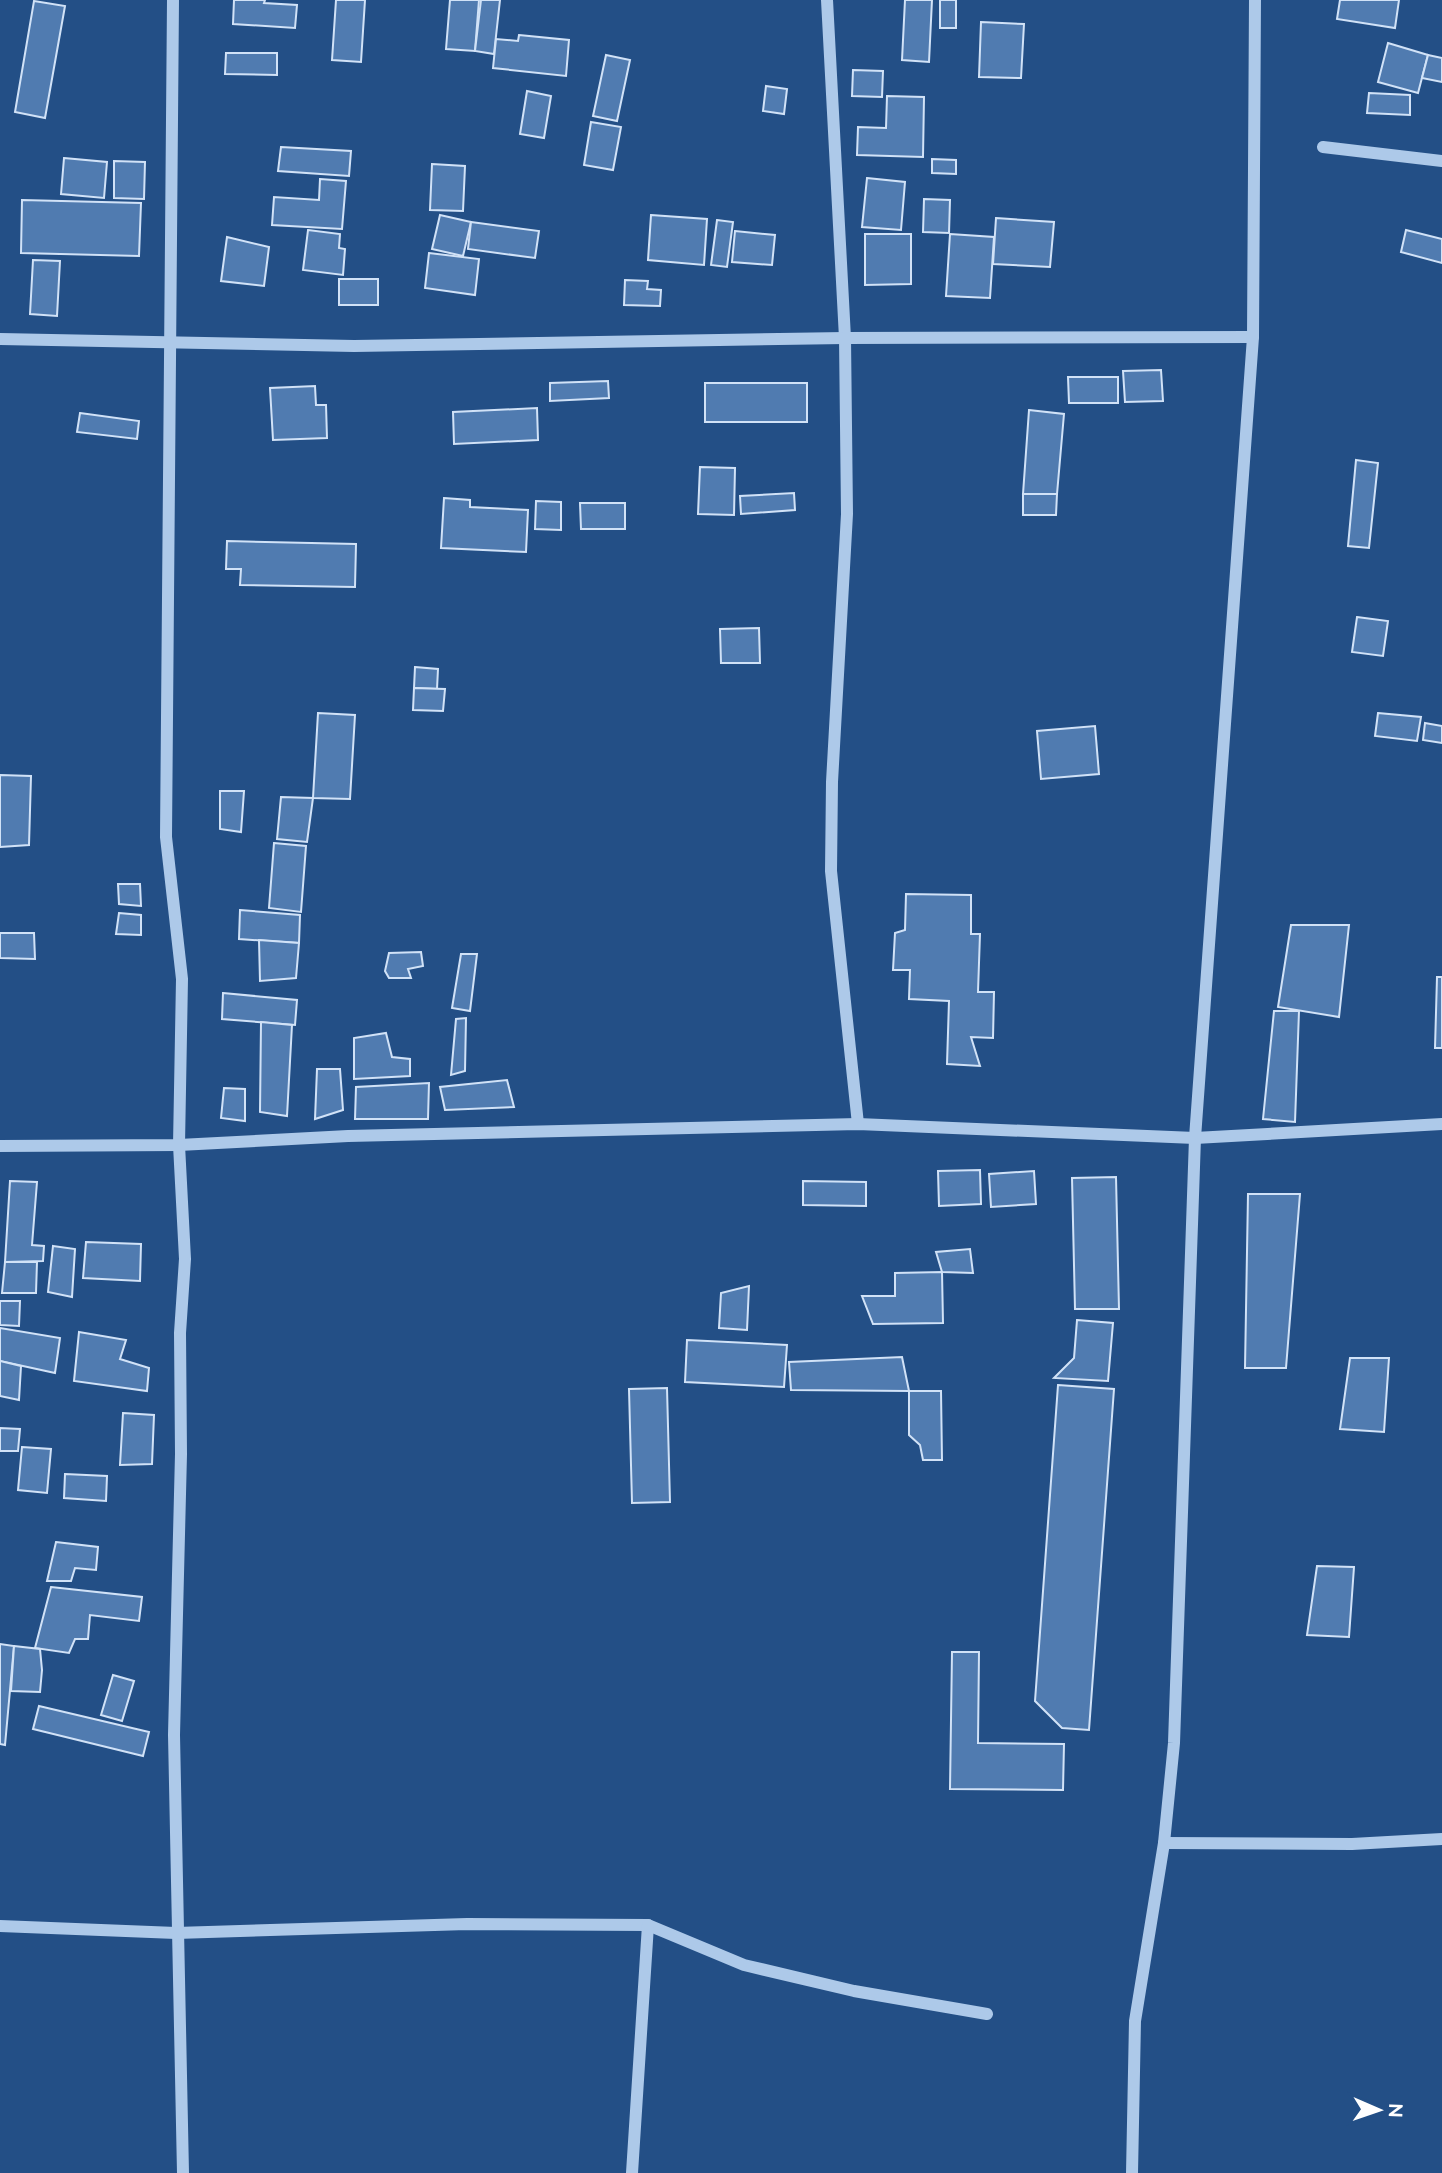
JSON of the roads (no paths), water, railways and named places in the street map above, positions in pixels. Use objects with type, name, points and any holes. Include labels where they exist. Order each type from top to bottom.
[{"type":"street","points":[[173,0],[168,340],[166,836],[182,979],[179,1145],[184,1259],[180,1333],[181,1454],[174,1735],[183,2173]]},
{"type":"street","points":[[827,0],[845,338],[847,514],[832,782],[831,871],[858,1125]]},
{"type":"street","points":[[1132,2173],[1135,2021],[1164,1843],[1174,1742],[1195,1138],[1253,337],[1255,0]]},
{"type":"street","points":[[1323,147],[1442,161]]},
{"type":"street","points":[[0,339],[168,340],[354,346],[845,338],[1253,337]]},
{"type":"street","points":[[0,1146],[179,1145],[348,1136],[858,1125],[1195,1138],[1442,1124]]},
{"type":"street","points":[[1164,1843],[1352,1844],[1442,1839]]},
{"type":"street","points":[[0,1926],[176,1933],[467,1924],[648,1925],[744,1965],[854,1991],[987,2014]]},
{"type":"street","points":[[632,2173],[648,1925]]}]
